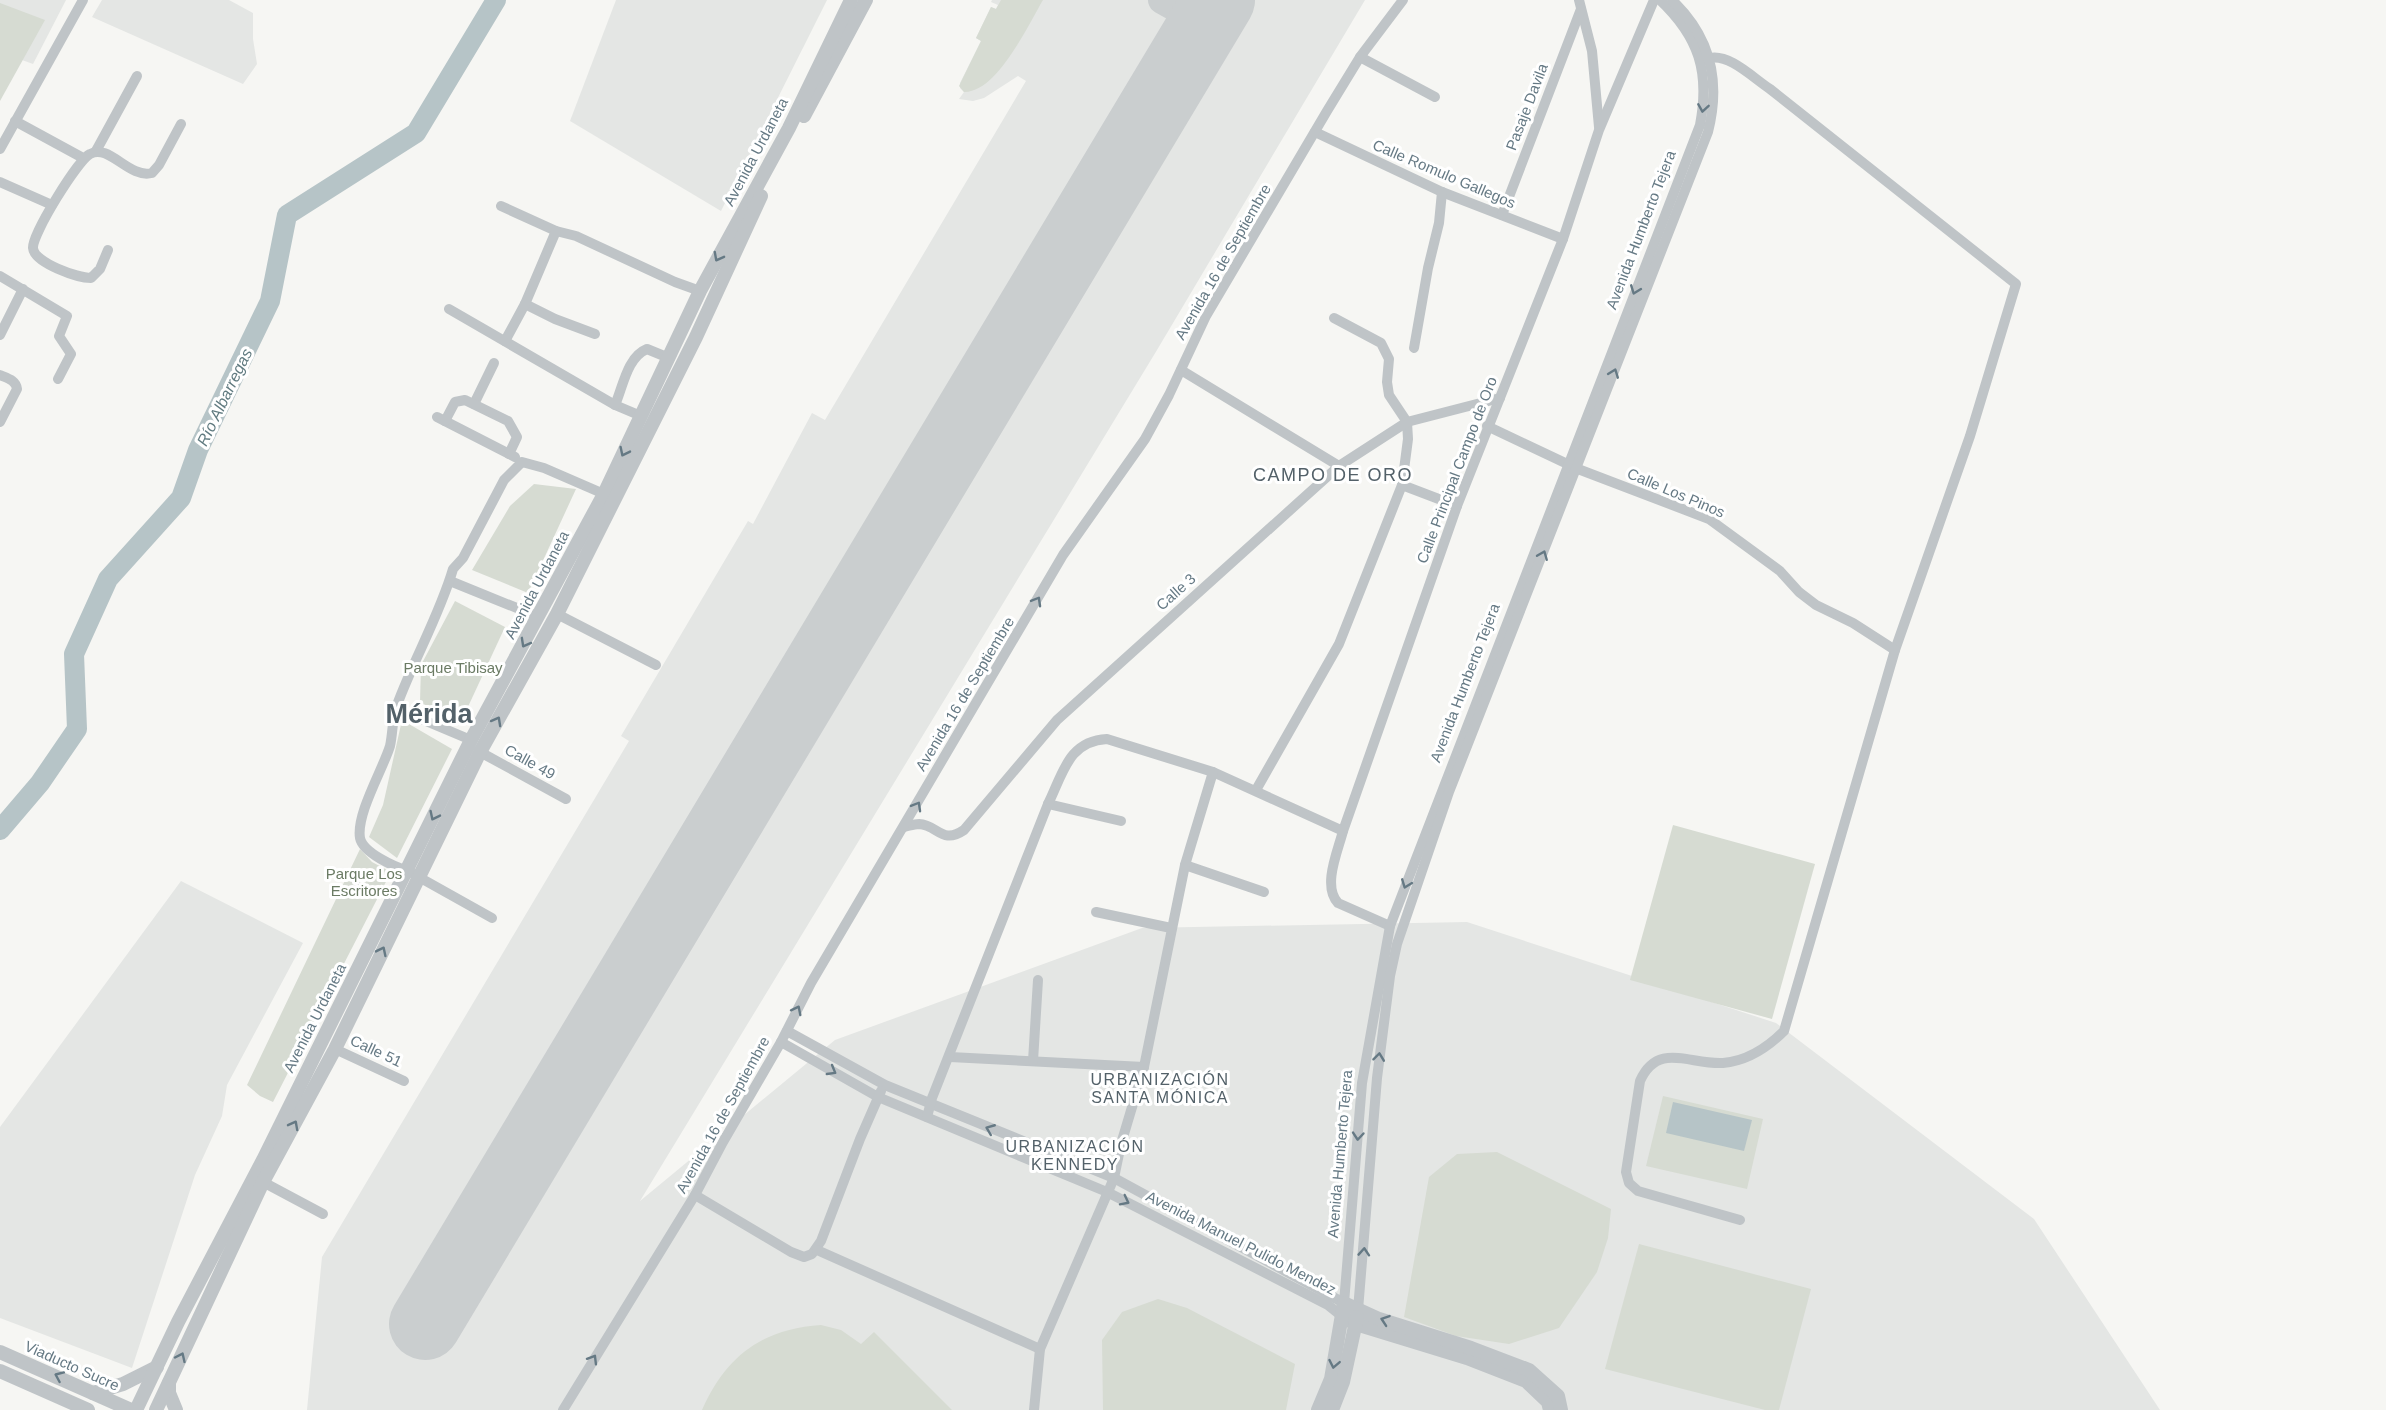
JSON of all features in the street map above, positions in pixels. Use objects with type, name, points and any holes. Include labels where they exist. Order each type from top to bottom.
[{"type":"street","points":[[0,148],[83,0]]},
{"type":"street","name":"Avenida Urdaneta","points":[[156,1410],[263,1182],[335,1048],[471,740],[604,494],[700,291],[789,128],[851,0]]},
{"type":"street","name":"Avenida Urdaneta","points":[[136,1410],[178,1322],[413,874],[556,614],[696,337],[763,191],[866,0]]},
{"type":"street","name":"Avenida 16 de Septiembre","points":[[563,1410],[695,1195],[781,1042],[811,983],[1063,555],[1144,438],[1181,370],[1206,316],[1315,132],[1360,57],[1403,0]]},
{"type":"street","name":"Calle Principal Campo de Oro","points":[[1390,926],[1338,903],[1332,897],[1330,886],[1343,831],[1457,506],[1563,239],[1599,130],[1654,0]]},
{"type":"street","name":"Avenida Humberto Tejera","points":[[1332,1410],[1343,1382],[1357,1317],[1377,1078],[1393,960],[1449,792],[1700,125],[1704,101],[1703,75],[1697,49],[1678,18],[1660,0]]},
{"type":"street","name":"Avenida Humberto Tejera","points":[[1318,1410],[1331,1378],[1343,1310],[1362,1083],[1390,926],[1572,466],[1708,132],[1715,87],[1710,57],[1692,22],[1672,0]]},
{"type":"street","points":[[1580,5],[1592,51],[1599,130]]},
{"type":"street","name":"Pasaje Davila","points":[[1502,215],[1580,5]]},
{"type":"street","points":[[1710,57],[1717,56],[1727,60],[1770,89],[2016,284],[1970,436],[1895,650],[1784,1030],[1769,1046],[1739,1060],[1721,1063],[1671,1057],[1656,1060],[1646,1068],[1640,1081],[1626,1172],[1629,1183],[1638,1191],[1740,1220]]},
{"type":"street","points":[[1360,57],[1435,97]]},
{"type":"street","points":[[108,250],[100,269],[91,278],[79,278],[38,259],[33,250],[33,243],[52,206],[83,158],[96,151],[137,76]]},
{"type":"street","points":[[15,122],[83,158]]},
{"type":"street","points":[[96,151],[103,152],[140,175],[152,173],[159,165],[181,124]]},
{"type":"street","name":"Calle Romulo Gallegos","points":[[1315,132],[1442,192],[1563,239]]},
{"type":"street","points":[[0,182],[52,206]]},
{"type":"street","points":[[1414,348],[1442,192]]},
{"type":"street","points":[[501,206],[556,231],[576,236],[675,282],[700,291]]},
{"type":"street","points":[[505,341],[525,304],[556,231]]},
{"type":"street","points":[[0,276],[67,316],[59,336],[71,354],[58,379]]},
{"type":"street","points":[[0,335],[23,289]]},
{"type":"street","points":[[525,304],[555,319],[595,333]]},
{"type":"street","points":[[449,309],[615,405],[641,416]]},
{"type":"street","points":[[1256,790],[1339,644],[1402,485],[1408,440],[1407,422],[1389,395],[1387,382],[1389,359],[1385,349],[1381,343],[1334,318]]},
{"type":"street","points":[[615,405],[630,367],[639,352],[647,349],[669,358]]},
{"type":"street","points":[[474,404],[494,363]]},
{"type":"street","points":[[1181,370],[1339,466]]},
{"type":"street","points":[[0,375],[11,380],[17,388],[0,422]]},
{"type":"street","name":"Calle 3","points":[[904,827],[922,824],[948,836],[964,830],[1057,720],[1339,466],[1407,422],[1500,398]]},
{"type":"street","points":[[509,454],[517,437],[508,421],[465,400],[455,402],[441,419],[522,462],[544,468],[604,494]]},
{"type":"street","name":"Calle Los Pinos","points":[[1487,426],[1572,466],[1709,519],[1780,572],[1799,592],[1816,605],[1853,623],[1895,650]]},
{"type":"street","points":[[492,918],[378,857],[363,844],[360,838],[361,823],[389,747],[395,708],[450,581],[453,569],[463,558],[504,480],[522,462]]},
{"type":"street","points":[[1402,485],[1457,506]]},
{"type":"street","points":[[450,581],[539,617]]},
{"type":"street","points":[[556,614],[656,665]]},
{"type":"street","points":[[395,708],[471,740]]},
{"type":"street","points":[[927,1117],[1048,804],[1071,757],[1079,747],[1091,740],[1107,739],[1213,772],[1343,831]]},
{"type":"street","name":"Calle 49","points":[[480,752],[566,799]]},
{"type":"street","points":[[1034,1410],[1040,1349],[1114,1178],[1121,1144],[1144,1067],[1185,865],[1213,772]]},
{"type":"street","points":[[1048,804],[1121,821]]},
{"type":"street","points":[[1185,865],[1264,892]]},
{"type":"street","points":[[1096,912],[1171,928]]},
{"type":"street","points":[[1033,1060],[1038,980]]},
{"type":"street","points":[[787,1031],[885,1085],[931,1106],[1114,1178],[1343,1310]]},
{"type":"street","name":"Avenida Manuel Pulido Mendez","points":[[781,1042],[878,1097],[1107,1192],[1328,1305],[1526,1381],[1548,1402],[1550,1410]]},
{"type":"street","name":"Calle 51","points":[[335,1048],[404,1081]]},
{"type":"street","points":[[950,1057],[1144,1067]]},
{"type":"street","points":[[695,1195],[791,1252],[804,1257],[817,1250],[878,1097],[885,1085]]},
{"type":"street","points":[[263,1182],[323,1214]]},
{"type":"street","points":[[817,1250],[1040,1349]]},
{"type":"street","points":[[1357,1317],[1529,1370],[1558,1396],[1561,1410]]},
{"type":"street","name":"Viaducto Sucre","points":[[0,1352],[131,1410]]},
{"type":"street","points":[[93,1393],[133,1380],[156,1367]]},
{"type":"street","points":[[0,1371],[88,1410]]},
{"type":"street","points":[[169,1383],[169,1393],[176,1410]]},
{"type":"shaded area","points":[[0,0],[66,0],[33,64],[0,52]]},
{"type":"shaded area","points":[[102,0],[229,0],[253,13],[253,39],[257,64],[243,84],[92,17]]},
{"type":"shaded area","points":[[616,0],[827,0],[721,211],[570,121]]},
{"type":"shaded area","points":[[992,0],[1365,0],[1157,350],[640,1201],[835,1040],[1142,928],[1467,922],[1776,1023],[2034,1219],[2160,1410],[307,1410],[322,1257],[629,741],[621,736],[748,521],[753,524],[812,413],[825,420],[1026,81],[1018,76],[984,98],[973,101],[959,99],[964,92],[960,88],[960,83],[981,41],[976,38],[991,7],[996,9],[998,5],[991,2]]},
{"type":"shaded area","points":[[181,881],[303,943],[227,1085],[222,1116],[195,1175],[132,1368],[0,1318],[0,1127]]},
{"type":"shaded area","points":[[1673,1102],[1752,1120],[1744,1151],[1666,1133]]},
{"type":"green space","points":[[1001,0],[1043,0],[1000,70],[988,82],[976,89],[964,92],[959,86],[981,41],[976,38],[991,7],[996,9]]},
{"type":"green space","points":[[0,3],[45,20],[0,101]]},
{"type":"green space","points":[[534,484],[576,489],[528,593],[472,570],[510,506]]},
{"type":"green space","name":"Parque Tibisay","points":[[455,601],[505,627],[460,724],[420,702],[421,665]]},
{"type":"green space","name":"Parque Tibisay","points":[[402,720],[452,749],[397,858],[369,837],[383,805]]},
{"type":"green space","points":[[1673,825],[1815,864],[1772,1019],[1630,980]]},
{"type":"green space","name":"Parque Los Escritores","points":[[360,849],[372,862],[391,872],[273,1102],[260,1096],[247,1085]]},
{"type":"green space","points":[[1663,1096],[1763,1119],[1747,1189],[1646,1166]]},
{"type":"green space","points":[[1497,1152],[1611,1209],[1608,1238],[1597,1272],[1559,1328],[1509,1344],[1456,1336],[1404,1317],[1429,1177],[1457,1154]]},
{"type":"green space","points":[[1639,1244],[1811,1289],[1779,1410],[1765,1410],[1605,1369]]},
{"type":"green space","points":[[1158,1299],[1187,1308],[1295,1364],[1286,1410],[1103,1410],[1102,1340],[1122,1312]]},
{"type":"green space","points":[[821,1325],[841,1330],[861,1344],[874,1332],[952,1410],[702,1410],[722,1374],[748,1349],[781,1332]]},
{"type":"waterway","name":"Río Albarregas","points":[[0,830],[40,783],[77,729],[74,654],[108,579],[181,498],[198,450],[270,301],[287,215],[416,133],[496,0]]},
{"type":"taxiway","points":[[1162,0],[1205,24]]},
{"type":"runway","points":[[425,1324],[1219,0]]},
{"type":"district","name":"CAMPO DE ORO","points":[[1333,475]]},
{"type":"district","name":"Mérida","points":[[429,714]]},
{"type":"district","name":"URBANIZACIÓN SANTA MÓNICA","points":[[1160,1088]]},
{"type":"district","name":"URBANIZACIÓN KENNEDY","points":[[1075,1155]]}]
